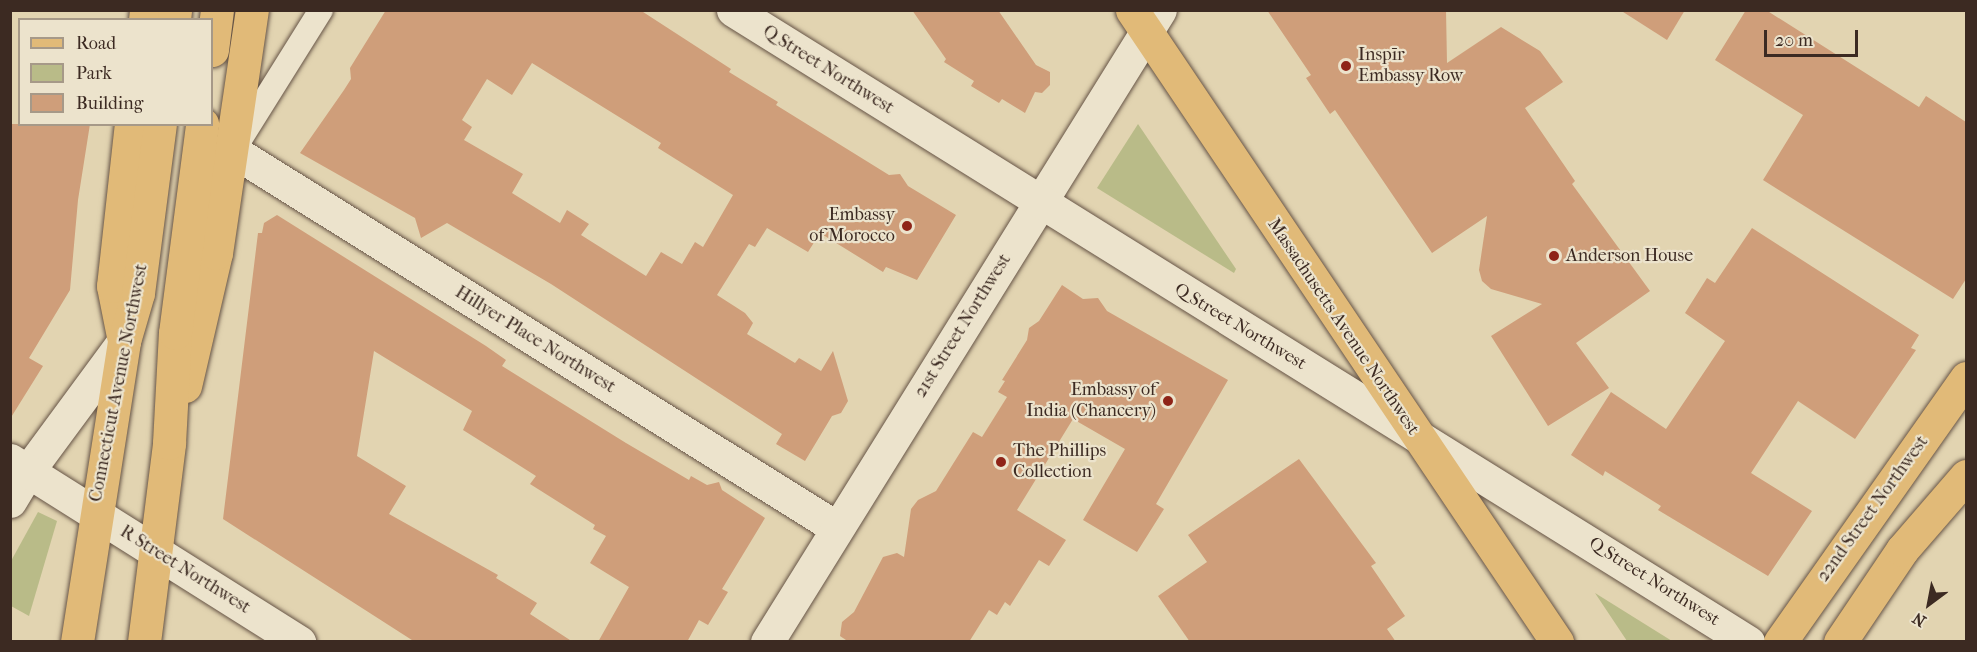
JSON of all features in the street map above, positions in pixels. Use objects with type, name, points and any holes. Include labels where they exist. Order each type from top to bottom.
[{"type":"main road","points":[[213,42],[217,10]]},
{"type":"main road","points":[[169,443],[201,332],[233,151],[252,10]]},
{"type":"main road","name":"Massachusetts Avenue Northwest","points":[[1146,18],[1413,432],[1557,642]]},
{"type":"main road","points":[[124,341],[113,286],[131,126]]},
{"type":"main road","name":"Connecticut Avenue Northwest","points":[[77,642],[94,513],[124,341],[138,293],[160,126]]},
{"type":"main road","points":[[144,642],[169,443],[175,333],[202,126]]},
{"type":"main road","name":"22nd Street Northwest","points":[[1780,642],[1966,378]]},
{"type":"main road","points":[[1840,642],[1902,550],[1958,485],[1908,462]]},
{"type":"street","points":[[233,151],[321,10]]},
{"type":"street","name":"Q Street Northwest","points":[[733,10],[1039,203],[1413,432],[1748,642]]},
{"type":"street","name":"21st Street Northwest","points":[[767,642],[1039,203],[1146,18]]},
{"type":"street","name":"Hillyer Place Northwest","points":[[233,151],[837,528]]},
{"type":"street","points":[[10,501],[19,466],[124,341]]},
{"type":"street","name":"R Street Northwest","points":[[19,466],[299,642]]},
{"type":"green space","points":[[1138,124],[1236,269],[1234,273],[1097,188]]},
{"type":"green space","points":[[38,512],[57,521],[29,616],[11,606],[11,561]]},
{"type":"green space","points":[[1595,593],[1672,641],[1627,641]]},
{"type":"building","points":[[386,10],[640,10],[731,69],[729,72],[778,102],[776,105],[889,175],[900,174],[908,186],[956,215],[917,280],[886,267],[883,272],[820,233],[808,252],[767,228],[755,247],[749,244],[717,295],[745,313],[753,323],[747,334],[795,363],[799,358],[821,371],[833,351],[848,401],[841,413],[832,416],[805,461],[776,444],[782,434],[551,284],[447,223],[421,238],[415,218],[300,153],[351,79],[350,68]],"holes":[[[532,63],[661,143],[658,148],[733,195],[703,247],[695,242],[682,264],[661,252],[646,276],[581,235],[589,224],[567,210],[560,223],[512,193],[523,174],[464,140],[472,127],[462,120],[487,79],[512,95]]]},
{"type":"building","points":[[912,10],[998,10],[1036,65],[1050,72],[1050,85],[1042,93],[1035,92],[1025,113],[1002,99],[999,103],[971,86],[974,81],[944,62],[946,59]]},
{"type":"building","points":[[1267,10],[1446,10],[1447,63],[1501,27],[1540,51],[1563,82],[1525,108],[1575,181],[1572,184],[1650,291],[1576,343],[1609,388],[1548,426],[1491,336],[1542,304],[1491,289],[1482,281],[1479,270],[1487,216],[1432,253],[1335,110],[1330,114],[1306,78],[1311,75]]},
{"type":"building","points":[[1620,10],[1685,10],[1667,40]]},
{"type":"building","points":[[1746,10],[1766,10],[1919,107],[1926,96],[1966,122],[1966,279],[1953,299],[1763,180],[1803,115],[1715,60]]},
{"type":"building","points":[[10,124],[90,126],[78,200],[70,290],[29,358],[43,366],[10,419]]},
{"type":"building","points":[[277,215],[486,346],[506,360],[502,366],[626,443],[689,480],[691,476],[707,485],[719,482],[722,490],[765,518],[722,589],[728,592],[708,625],[699,620],[687,642],[598,642],[629,587],[590,563],[606,536],[593,529],[595,525],[530,484],[536,476],[463,430],[472,411],[374,351],[357,456],[406,486],[389,514],[498,575],[496,578],[537,603],[530,614],[573,642],[415,642],[223,519],[258,233],[262,233],[264,223]]},
{"type":"building","points":[[1752,228],[1919,335],[1911,348],[1916,350],[1855,439],[1798,401],[1751,473],[1812,511],[1768,576],[1658,510],[1661,506],[1605,471],[1603,476],[1571,455],[1611,392],[1666,429],[1725,341],[1685,313],[1707,278],[1715,283]]},
{"type":"building","points":[[1062,285],[1083,299],[1098,298],[1107,311],[1228,380],[1156,504],[1164,509],[1137,552],[1083,520],[1125,449],[1073,419],[1017,510],[1066,540],[1049,566],[1039,560],[1010,606],[1005,602],[997,615],[989,610],[969,642],[849,642],[840,636],[842,622],[854,612],[883,557],[897,553],[904,557],[911,509],[918,500],[936,491],[973,432],[982,437],[1007,397],[998,392],[1005,381],[1002,380],[1027,340],[1029,328],[1039,321]]},
{"type":"building","points":[[1299,459],[1376,563],[1371,566],[1405,616],[1387,629],[1396,642],[1190,642],[1158,596],[1207,562],[1188,535]]},
{"type":"place","name":"Inspīr Embassy Row","points":[[1346,66]]},
{"type":"place","name":"Embassy of Morocco","points":[[907,226]]},
{"type":"place","name":"Anderson House","points":[[1554,256]]},
{"type":"place","name":"Embassy of India (Chancery)","points":[[1168,401]]},
{"type":"place","name":"The Phillips Collection","points":[[1001,462]]}]
